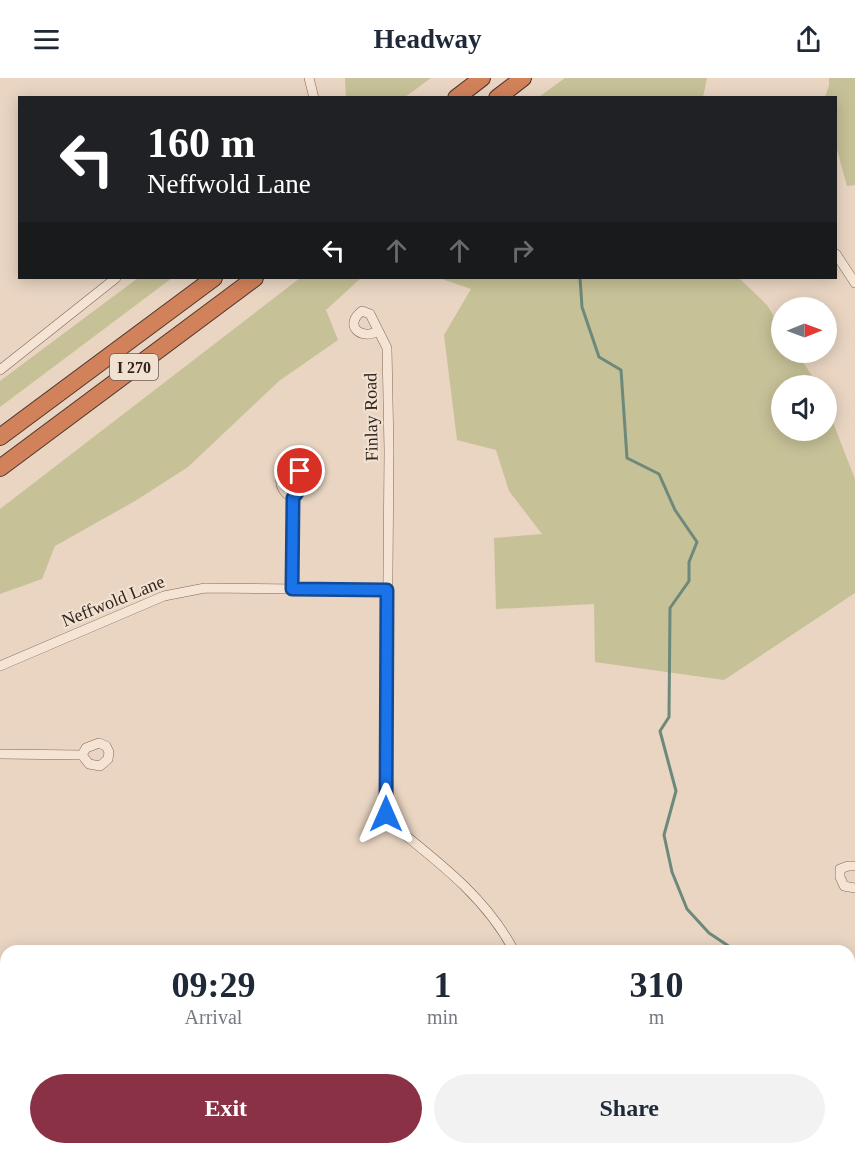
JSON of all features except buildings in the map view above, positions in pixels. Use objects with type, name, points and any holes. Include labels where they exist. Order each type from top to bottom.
[{"type":"highway","points":[[459,96],[482,78]]},
{"type":"highway","points":[[500,96],[524,78]]},
{"type":"highway","name":"I 270","points":[[0,438],[213,279]]},
{"type":"highway","name":"I 270","points":[[0,468],[254,279]]},
{"type":"street","points":[[309,78],[314,96]]},
{"type":"street","points":[[837,256],[855,283]]},
{"type":"street","points":[[0,370],[115,279]]},
{"type":"street","name":"Finlay Road","points":[[378,331],[387,348],[386,814],[390,823],[461,881],[493,919],[510,945]]},
{"type":"street","points":[[292,589],[293,498]]},
{"type":"street","name":"Neffwold Lane","points":[[0,666],[164,596],[205,588],[387,590]]},
{"type":"street","points":[[0,754],[82,755]]},
{"type":"street","points":[[855,866],[840,869],[840,878],[844,886],[855,888]]},
{"type":"shaded area","points":[[345,78],[431,78],[406,96],[346,96]]},
{"type":"shaded area","points":[[565,78],[707,78],[703,96],[540,96]]},
{"type":"shaded area","points":[[829,78],[855,78],[855,185],[847,186],[837,150],[837,96],[825,96]]},
{"type":"shaded area","points":[[137,279],[171,279],[0,407],[0,381]]},
{"type":"shaded area","points":[[299,279],[360,279],[326,310],[338,340],[279,381],[188,467],[135,501],[55,546],[42,579],[0,594],[0,509]]},
{"type":"shaded area","points":[[442,279],[740,279],[771,312],[771,363],[804,363],[811,375],[771,375],[771,441],[837,441],[837,433],[855,479],[855,593],[724,680],[595,662],[594,604],[496,609],[494,538],[542,534],[509,491],[496,450],[457,440],[444,335],[471,289]]},
{"type":"waterway","points":[[580,279],[582,307],[599,357],[621,370],[627,458],[659,474],[675,510],[697,542],[689,562],[689,581],[670,608],[669,717],[660,731],[676,791],[664,835],[672,872],[687,909],[709,933],[727,945]]},
{"type":"route","points":[[300,471],[303,477],[302,486],[293,498],[292,589],[387,590],[386,814]]}]
